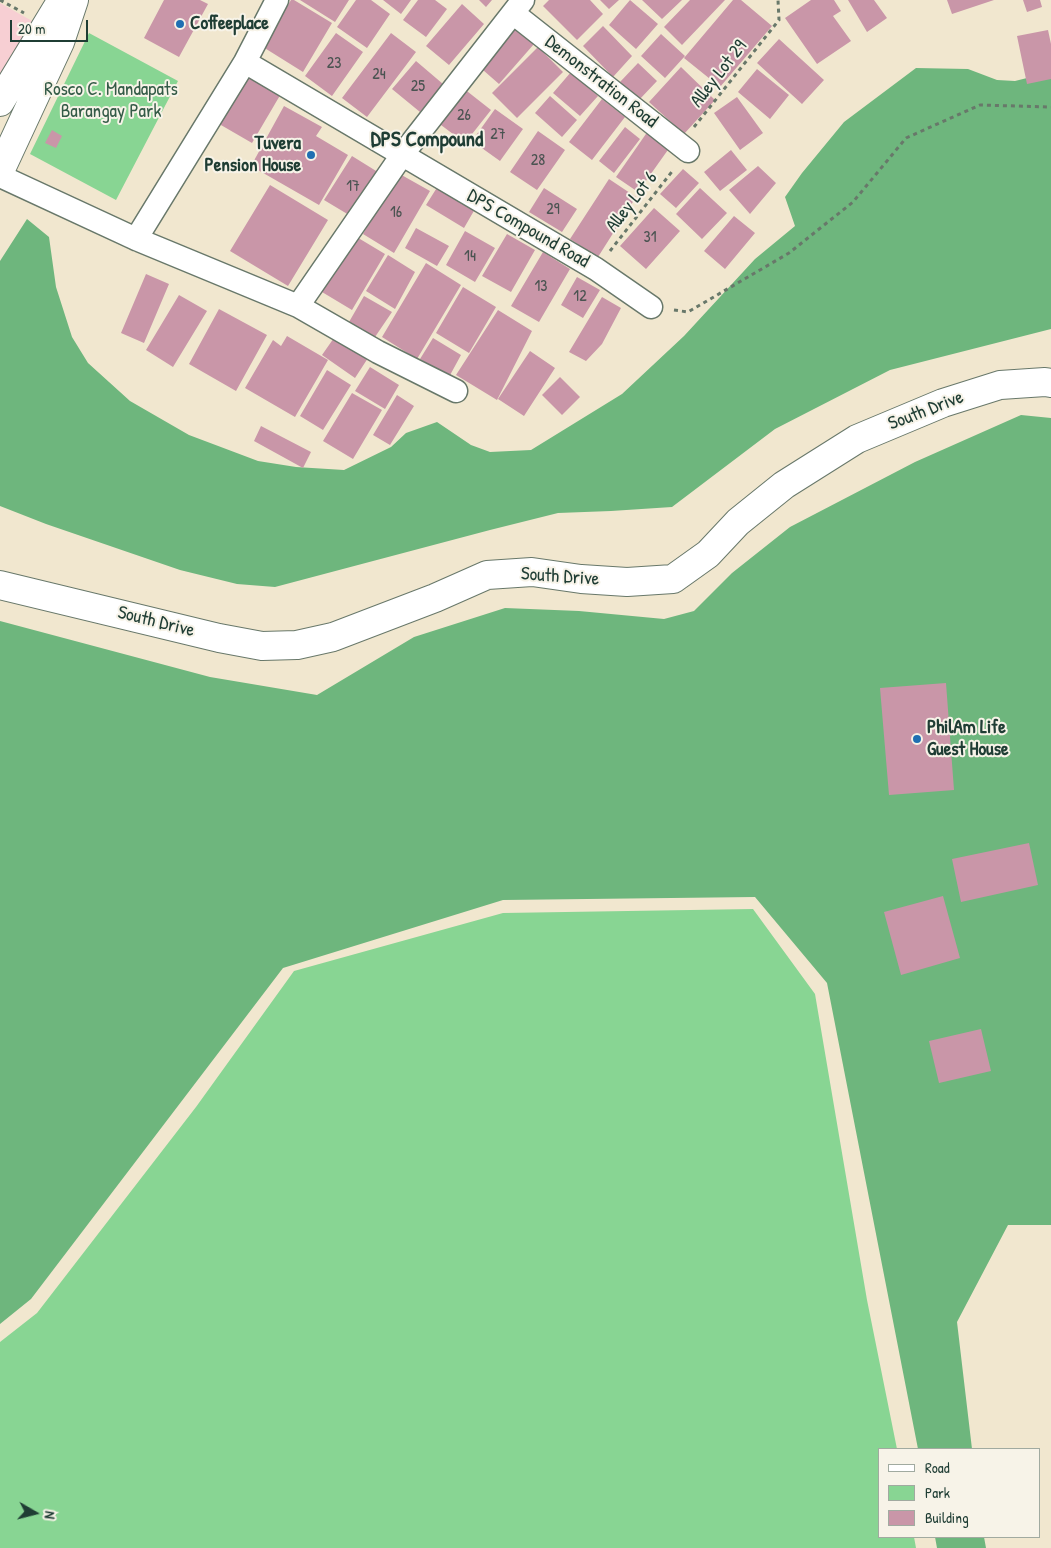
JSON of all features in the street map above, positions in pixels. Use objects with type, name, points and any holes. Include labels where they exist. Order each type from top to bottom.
[{"type":"main road","points":[[0,102],[62,0]]},
{"type":"main road","points":[[0,171],[60,42],[74,0]]},
{"type":"main road","name":"South Drive","points":[[0,585],[218,638],[262,646],[297,645],[333,637],[434,598],[487,575],[532,572],[581,579],[627,582],[673,579],[708,554],[738,522],[784,484],[858,439],[942,403],[1000,385],[1051,383]]},
{"type":"street","points":[[136,239],[245,62],[277,0]]},
{"type":"street","points":[[298,306],[402,155],[518,6]]},
{"type":"street","name":"Demonstration Road","points":[[518,6],[685,148]]},
{"type":"street","name":"DPS Compound Road","points":[[245,62],[596,269],[651,307]]},
{"type":"street","points":[[0,176],[136,239],[298,306],[378,352],[456,390]]},
{"type":"path","points":[[0,0],[29,15]]},
{"type":"path","name":"Alley Lot 29","points":[[685,148],[779,20],[778,0]]},
{"type":"path","points":[[651,307],[688,312],[789,253],[853,202],[906,138],[980,105],[1051,107]]},
{"type":"path","name":"Alley Lot 6","points":[[596,269],[685,148]]},
{"type":"shaded area","points":[[0,3],[34,22],[0,83]]},
{"type":"green space","name":"Rosco C. Mandapats Barangay Park","points":[[89,33],[178,81],[116,200],[30,154]]},
{"type":"green space","points":[[916,68],[968,69],[997,80],[1015,81],[1051,72],[1051,329],[890,370],[775,429],[672,507],[558,513],[275,587],[237,584],[180,570],[46,524],[0,506],[0,261],[27,219],[49,237],[56,287],[72,337],[88,363],[130,401],[189,435],[258,461],[296,467],[344,470],[391,447],[406,433],[437,422],[471,445],[490,452],[531,450],[622,394],[684,336],[755,259],[795,226],[785,197],[802,173],[844,122]]},
{"type":"green space","points":[[1021,415],[1051,418],[1051,1225],[1008,1225],[957,1322],[972,1448],[918,1448],[827,983],[755,897],[503,900],[283,968],[31,1299],[0,1324],[0,621],[210,677],[317,695],[414,637],[505,608],[579,611],[664,619],[694,611],[732,573],[790,527],[915,462]]},
{"type":"green space","points":[[753,909],[815,994],[867,1300],[897,1448],[878,1448],[878,1538],[914,1538],[916,1548],[0,1548],[0,1342],[37,1313],[196,1107],[294,971],[503,913]]},
{"type":"green space","points":[[935,1538],[984,1538],[986,1548],[937,1548]]},
{"type":"building","points":[[164,0],[200,0],[208,4],[179,57],[144,38]]},
{"type":"building","points":[[291,0],[332,23],[303,72],[263,47]]},
{"type":"building","points":[[300,0],[349,0],[335,22]]},
{"type":"building","points":[[356,0],[371,0],[390,14],[367,48],[337,27]]},
{"type":"building","points":[[383,0],[411,0],[401,14]]},
{"type":"building","points":[[418,0],[435,0],[447,9],[426,37],[403,20]]},
{"type":"building","points":[[479,0],[492,0],[486,7]]},
{"type":"building","points":[[549,0],[590,0],[603,14],[577,40],[543,6]]},
{"type":"building","points":[[600,0],[619,0],[609,9]]},
{"type":"building","points":[[630,0],[658,24],[636,49],[609,25]]},
{"type":"building","points":[[642,0],[682,0],[662,19]]},
{"type":"building","points":[[690,0],[725,0],[682,45],[664,27]]},
{"type":"building","points":[[733,0],[741,0],[772,26],[720,87],[684,58]]},
{"type":"building","points":[[811,0],[834,0],[841,11],[833,16],[851,41],[817,64],[785,18]]},
{"type":"building","points":[[848,0],[874,0],[887,18],[867,32]]},
{"type":"building","points":[[947,0],[994,0],[952,14]]},
{"type":"building","points":[[1023,0],[1040,0],[1042,7],[1027,12]]},
{"type":"building","points":[[462,4],[484,24],[449,65],[426,46]]},
{"type":"building","points":[[511,23],[534,44],[499,84],[475,63]]},
{"type":"building","points":[[603,26],[632,56],[613,77],[583,46]]},
{"type":"building","points":[[1048,30],[1051,44],[1051,79],[1027,84],[1017,36]]},
{"type":"building","points":[[336,33],[363,52],[332,96],[305,76]]},
{"type":"building","points":[[391,33],[416,52],[367,117],[342,98]]},
{"type":"building","points":[[661,34],[685,56],[665,78],[641,56]]},
{"type":"building","points":[[779,39],[824,80],[802,104],[757,63]]},
{"type":"building","points":[[538,47],[563,72],[517,118],[492,93]]},
{"type":"building","points":[[416,61],[443,84],[420,112],[392,89]]},
{"type":"building","points":[[638,63],[657,81],[639,100],[620,82]]},
{"type":"building","points":[[681,67],[715,100],[684,134],[649,102]]},
{"type":"building","points":[[244,69],[282,92],[252,143],[214,121]]},
{"type":"building","points":[[757,69],[789,95],[770,119],[738,92]]},
{"type":"building","points":[[571,72],[598,96],[580,116],[553,93]]},
{"type":"building","points":[[463,88],[491,110],[465,143],[437,122]]},
{"type":"building","points":[[550,96],[577,120],[562,137],[535,113]]},
{"type":"building","points":[[737,97],[763,133],[740,150],[714,113]]},
{"type":"building","points":[[602,99],[625,117],[592,160],[569,142]]},
{"type":"building","points":[[284,106],[322,127],[316,136],[348,155],[319,205],[251,166]]},
{"type":"building","points":[[495,109],[523,129],[500,161],[472,141]]},
{"type":"building","points":[[625,127],[640,139],[614,173],[599,161]]},
{"type":"building","points":[[52,130],[62,136],[56,148],[45,143]]},
{"type":"building","points":[[538,131],[565,150],[537,190],[510,172]]},
{"type":"building","points":[[648,131],[670,147],[638,192],[616,177]]},
{"type":"building","points":[[731,150],[747,170],[720,191],[704,172]]},
{"type":"building","points":[[352,156],[381,174],[354,218],[324,200]]},
{"type":"building","points":[[758,166],[776,183],[750,214],[729,190]]},
{"type":"building","points":[[683,169],[699,183],[676,208],[660,194]]},
{"type":"building","points":[[398,173],[430,191],[394,253],[363,234]]},
{"type":"building","points":[[609,179],[636,197],[598,257],[570,239]]},
{"type":"building","points":[[270,185],[328,220],[288,286],[230,251]]},
{"type":"building","points":[[438,186],[475,209],[464,228],[426,205]]},
{"type":"building","points":[[544,188],[577,209],[562,232],[529,212]]},
{"type":"building","points":[[700,188],[727,213],[702,239],[676,214]]},
{"type":"building","points":[[654,208],[680,231],[646,269],[620,246]]},
{"type":"building","points":[[734,216],[755,233],[725,269],[704,251]]},
{"type":"building","points":[[416,228],[449,246],[437,266],[405,248]]},
{"type":"building","points":[[465,231],[495,248],[475,282],[446,265]]},
{"type":"building","points":[[507,234],[535,250],[511,292],[482,276]]},
{"type":"building","points":[[355,236],[385,254],[352,310],[322,292]]},
{"type":"building","points":[[543,252],[570,269],[539,322],[511,306]]},
{"type":"building","points":[[388,255],[415,272],[395,309],[366,291]]},
{"type":"building","points":[[426,263],[461,285],[417,359],[382,337]]},
{"type":"building","points":[[146,274],[169,284],[144,343],[121,333]]},
{"type":"building","points":[[577,277],[600,290],[583,318],[561,305]]},
{"type":"building","points":[[463,287],[496,307],[469,353],[436,333]]},
{"type":"building","points":[[179,295],[207,311],[173,367],[146,350]]},
{"type":"building","points":[[364,296],[392,312],[375,337],[349,322]]},
{"type":"building","points":[[602,297],[621,308],[602,344],[586,361],[569,352]]},
{"type":"building","points":[[219,309],[267,335],[236,391],[189,364]]},
{"type":"building","points":[[498,310],[532,331],[497,400],[456,375]]},
{"type":"building","points":[[336,335],[368,358],[355,378],[322,355]]},
{"type":"building","points":[[287,336],[328,360],[295,417],[245,388],[273,340],[281,346]]},
{"type":"building","points":[[433,338],[461,355],[449,377],[420,359]]},
{"type":"building","points":[[530,351],[555,368],[524,416],[498,399]]},
{"type":"building","points":[[370,367],[399,385],[385,409],[355,391]]},
{"type":"building","points":[[327,370],[351,385],[323,430],[300,416]]},
{"type":"building","points":[[560,377],[580,397],[562,415],[542,395]]},
{"type":"building","points":[[352,393],[382,410],[353,459],[323,441]]},
{"type":"building","points":[[397,395],[414,406],[390,445],[373,435]]},
{"type":"building","points":[[261,426],[311,452],[303,468],[254,441]]},
{"type":"building","name":"PhilAm Life Guest House","points":[[946,683],[954,790],[889,795],[880,688]]},
{"type":"building","points":[[1029,843],[1038,885],[961,902],[952,859]]},
{"type":"building","points":[[943,896],[960,958],[901,975],[884,912]]},
{"type":"building","points":[[981,1029],[991,1071],[939,1083],[929,1041]]},
{"type":"place","name":"Coffeeplace","points":[[180,24]]},
{"type":"place","name":"Tuvera Pension House","points":[[311,155]]},
{"type":"place","name":"PhilAm Life Guest House","points":[[917,739]]},
{"type":"district","name":"DPS Compound","points":[[427,140]]}]
